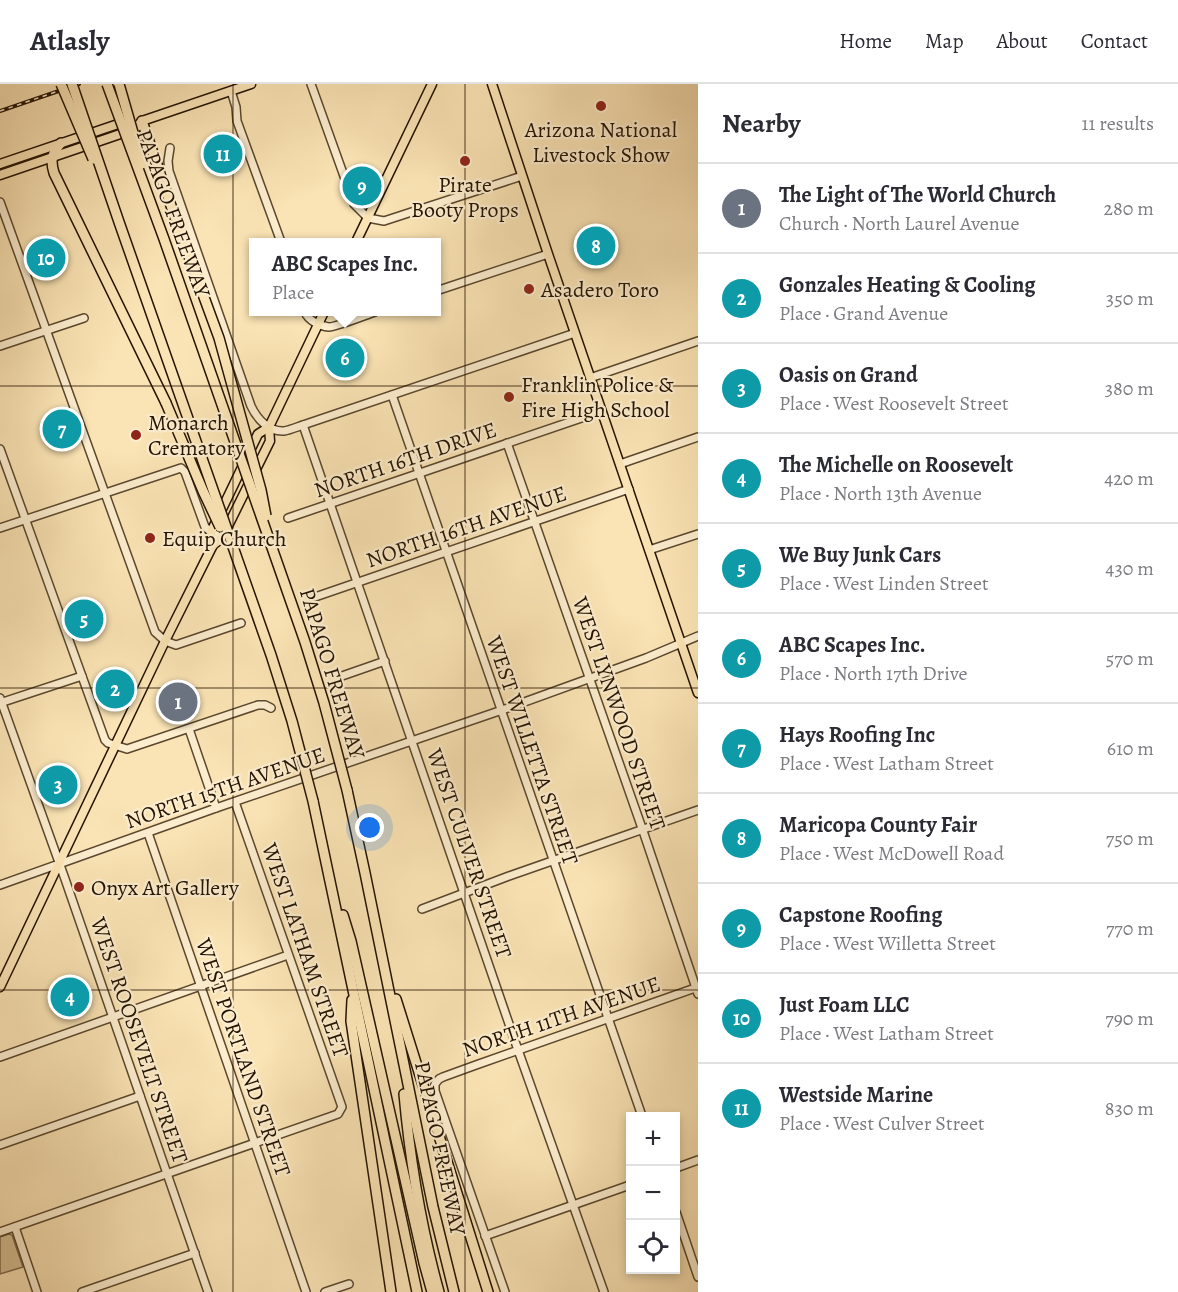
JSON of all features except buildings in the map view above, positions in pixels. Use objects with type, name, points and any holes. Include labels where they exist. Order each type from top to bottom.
[{"type":"highway","points":[[61,84],[119,222]]},
{"type":"highway","points":[[72,84],[282,688],[326,855],[417,1292]]},
{"type":"highway","name":"PAPAGO FREEWAY","points":[[107,84],[164,239],[316,676],[347,790],[438,1234],[454,1292]]},
{"type":"highway","points":[[119,84],[164,239]]},
{"type":"highway","points":[[142,121],[219,338],[261,490],[270,542]]},
{"type":"highway","points":[[61,143],[53,152],[51,159],[54,173],[163,395],[203,491],[239,564]]},
{"type":"highway","points":[[326,855],[351,941],[432,1292]]},
{"type":"highway","points":[[382,954],[488,1292]]},
{"type":"highway","points":[[352,986],[351,1021],[391,1292]]},
{"type":"highway","points":[[400,1047],[410,1153],[439,1292]]},
{"type":"main road","points":[[0,164],[132,119],[142,121],[251,84]]},
{"type":"main road","points":[[358,238],[432,84]]},
{"type":"main road","points":[[492,84],[698,693]]},
{"type":"main road","points":[[0,176],[135,129],[142,121]]},
{"type":"main road","points":[[0,987],[165,641],[213,544],[222,538],[270,441],[269,427],[322,316]]},
{"type":"main road","points":[[213,544],[211,532],[258,434],[269,427]]},
{"type":"street","points":[[311,84],[354,204],[368,218],[384,221],[522,176]]},
{"type":"street","points":[[231,91],[236,106],[237,121],[279,238]]},
{"type":"street","points":[[170,148],[169,171],[251,406],[255,415],[269,427],[283,431],[303,425],[575,333]]},
{"type":"street","points":[[0,202],[155,632],[165,641],[176,645],[241,623]]},
{"type":"street","points":[[441,289],[548,254]]},
{"type":"street","points":[[307,316],[318,324],[329,327],[363,316]]},
{"type":"street","points":[[0,346],[84,318]]},
{"type":"street","points":[[590,378],[698,340]]},
{"type":"street","name":"WEST WILLETTA STREET","points":[[392,395],[641,1112]]},
{"type":"street","name":"NORTH 16TH DRIVE","points":[[288,518],[602,411]]},
{"type":"street","name":"WEST CULVER STREET","points":[[303,425],[518,1050],[604,1292]]},
{"type":"street","points":[[620,464],[698,437]]},
{"type":"street","name":"WEST LYNWOOD STREET","points":[[507,443],[697,990]]},
{"type":"street","points":[[0,449],[105,740],[127,749],[258,705],[271,708]]},
{"type":"street","points":[[0,528],[181,468],[185,472],[205,527],[222,538]]},
{"type":"street","name":"NORTH 16TH AVENUE","points":[[315,597],[629,489]]},
{"type":"street","points":[[649,550],[698,534]]},
{"type":"street","name":"NORTH 15TH AVENUE","points":[[0,885],[589,679],[698,636]]},
{"type":"street","points":[[342,675],[385,661]]},
{"type":"street","points":[[1,701],[82,676]]},
{"type":"street","name":"WEST ROOSEVELT STREET","points":[[1,701],[208,1292]]},
{"type":"street","points":[[189,729],[216,808]]},
{"type":"street","name":"WEST LATHAM STREET","points":[[235,802],[342,1107],[338,1114],[255,1143]]},
{"type":"street","points":[[422,909],[698,810]]},
{"type":"street","name":"WEST PORTLAND STREET","points":[[148,833],[306,1292]]},
{"type":"street","points":[[0,1057],[288,955]]},
{"type":"street","name":"NORTH 11TH AVENUE","points":[[485,1236],[435,1090],[437,1081],[518,1050],[697,990]]},
{"type":"street","points":[[0,1145],[140,1096]]},
{"type":"street","points":[[0,1232],[255,1143]]},
{"type":"street","points":[[680,1166],[698,1160]]},
{"type":"street","points":[[505,1292],[485,1236],[626,1186]]},
{"type":"street","points":[[678,1220],[698,1277]]},
{"type":"street","points":[[15,1227],[37,1292]]},
{"type":"street","points":[[82,1292],[195,1253]]},
{"type":"street","points":[[325,1292],[350,1285],[337,1292]]},
{"type":"shaded area","points":[[12,1235],[23,1267],[0,1274],[0,1237]]},
{"type":"railway","points":[[0,111],[79,84]]},
{"type":"place","name":"Arizona National Livestock Show","points":[[601,106]]},
{"type":"place","name":"Westside Marine","points":[[223,154]]},
{"type":"place","name":"Pirate Booty Props","points":[[465,161]]},
{"type":"place","name":"Capstone Roofing","points":[[362,186]]},
{"type":"place","name":"Maricopa County Fair","points":[[596,246]]},
{"type":"place","name":"Just Foam LLC","points":[[46,258]]},
{"type":"place","name":"Asadero Toro","points":[[529,289]]},
{"type":"place","name":"ABC Scapes Inc.","points":[[345,358]]},
{"type":"place","name":"Franklin Police & Fire High School","points":[[509,397]]},
{"type":"place","name":"Hays Roofing Inc","points":[[62,429]]},
{"type":"place","name":"Monarch Crematory","points":[[136,435]]},
{"type":"place","name":"Equip Church","points":[[150,538]]},
{"type":"place","name":"We Buy Junk Cars","points":[[84,619]]},
{"type":"place","name":"Gonzales Heating & Cooling","points":[[115,689]]},
{"type":"place","name":"The Light of The World Church","points":[[178,702]]},
{"type":"place","name":"Oasis on Grand","points":[[58,785]]},
{"type":"place","name":"Onyx Art Gallery","points":[[79,887]]},
{"type":"place","name":"The Michelle on Roosevelt","points":[[70,997]]}]
